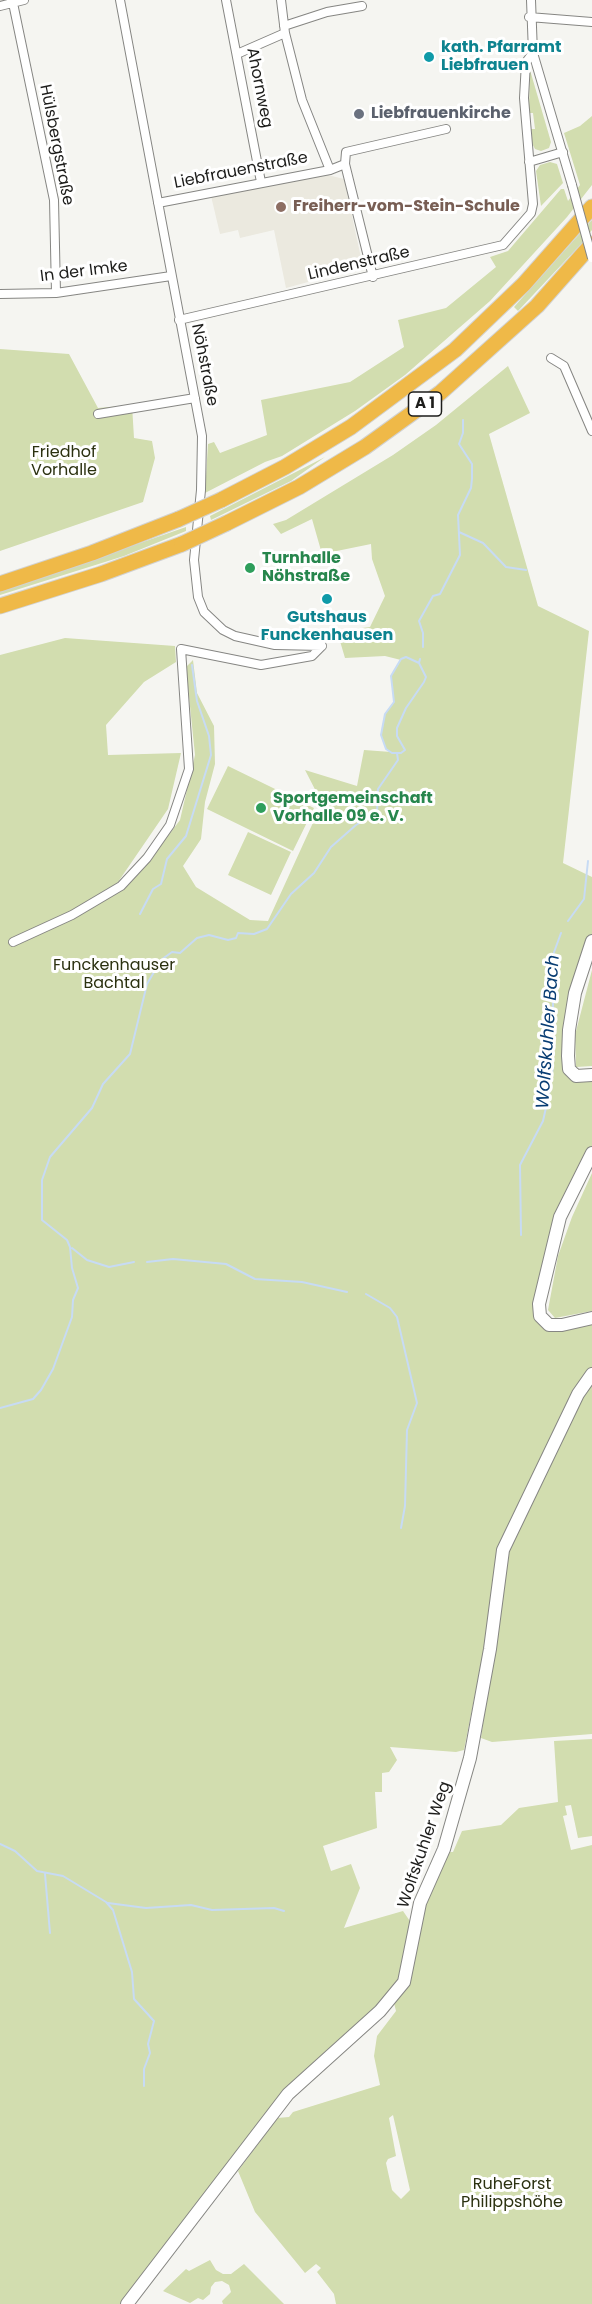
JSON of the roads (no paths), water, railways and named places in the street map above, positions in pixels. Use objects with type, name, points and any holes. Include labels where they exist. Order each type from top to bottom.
[{"type":"highway","name":"A 1","points":[[0,584],[92,553],[179,519],[285,468],[351,428],[445,357],[524,284],[592,207]]},
{"type":"highway","name":"A 1","points":[[0,606],[101,574],[182,544],[299,487],[365,447],[432,398],[537,306],[592,244]]},
{"type":"street","points":[[0,6],[24,0]]},
{"type":"street","name":"Nöhstraße","points":[[13,942],[72,915],[121,886],[147,858],[170,825],[189,769],[182,649],[261,665],[312,656],[322,646],[275,645],[235,636],[223,630],[204,612],[198,597],[194,560],[201,490],[202,436],[120,0]]},
{"type":"street","name":"Ahornweg","points":[[226,0],[261,182]]},
{"type":"street","name":"Liebfrauenstraße","points":[[281,0],[284,30],[302,100],[330,170]]},
{"type":"street","points":[[531,0],[529,17],[532,53],[563,152],[592,258]]},
{"type":"street","name":"Hülsbergstraße","points":[[13,3],[54,200],[56,293]]},
{"type":"street","points":[[237,54],[284,30],[327,12],[362,6]]},
{"type":"street","points":[[529,17],[592,22]]},
{"type":"street","points":[[532,53],[526,62],[524,98],[529,162],[563,152]]},
{"type":"street","name":"Liebfrauenstraße","points":[[158,202],[330,170],[345,164],[346,152],[446,129]]},
{"type":"street","name":"Lindenstraße","points":[[179,320],[500,246],[531,213],[533,204],[529,162]]},
{"type":"street","points":[[345,164],[373,277]]},
{"type":"street","name":"In der Imke","points":[[0,294],[56,293],[171,276]]},
{"type":"street","points":[[551,358],[564,366],[592,431]]},
{"type":"street","points":[[98,414],[195,398]]},
{"type":"street","points":[[592,941],[576,993],[569,1030],[568,1056],[569,1069],[576,1076],[592,1075]]},
{"type":"street","points":[[592,1153],[560,1217],[538,1304],[540,1316],[549,1325],[562,1325],[592,1318]]},
{"type":"street","name":"Wolfskuhler Weg","points":[[127,2304],[288,2094],[380,2011],[404,1982],[420,1903],[444,1849],[470,1758],[490,1648],[503,1550],[578,1394],[592,1374]]},
{"type":"waterway","points":[[423,647],[423,633],[419,621],[433,596],[440,594],[460,555],[458,515],[471,488],[472,479],[472,464],[459,444],[463,433],[463,420]]},
{"type":"waterway","name":"Wolfskuhler Bach","points":[[459,532],[483,543],[506,567],[526,570]]},
{"type":"waterway","points":[[419,663],[426,677],[406,708],[397,728],[397,736],[405,750],[401,753],[392,753],[386,749],[381,735],[385,714],[394,702],[391,676],[401,659],[406,657],[419,663],[420,659]]},
{"type":"waterway","points":[[140,914],[153,889],[161,884],[167,859],[186,836],[211,755],[209,736],[197,701],[192,665]]},
{"type":"waterway","points":[[0,1408],[33,1399],[41,1390],[53,1369],[72,1317],[73,1300],[78,1288],[67,1240],[42,1220],[42,1180],[50,1157],[92,1108],[103,1084],[130,1054],[147,984],[161,960],[172,952],[180,953],[197,938],[209,935],[228,940],[236,938],[238,933],[254,934],[267,929],[291,894],[314,873],[331,847],[356,825],[377,813],[378,789],[398,760],[397,753]]},
{"type":"waterway","name":"Wolfskuhler Bach","points":[[568,921],[584,899],[588,861]]},
{"type":"waterway","name":"Wolfskuhler Bach","points":[[521,1235],[520,1165],[543,1121],[549,1094],[553,1066],[553,955],[561,933]]},
{"type":"waterway","points":[[72,1248],[87,1260],[109,1267],[134,1262]]},
{"type":"waterway","points":[[147,1262],[173,1259],[226,1264],[255,1279],[302,1282],[347,1292]]},
{"type":"waterway","points":[[366,1294],[390,1308],[397,1317],[417,1403],[407,1430],[405,1506],[401,1528]]},
{"type":"waterway","points":[[0,1844],[15,1851],[37,1871],[63,1876],[106,1902],[113,1910],[132,1972],[134,1999],[154,2021],[148,2044],[150,2053],[144,2069],[144,2086]]},
{"type":"waterway","points":[[45,1874],[50,1933]]},
{"type":"waterway","points":[[108,1903],[146,1908],[191,1905],[212,1910],[274,1908],[284,1911]]},
{"type":"place","name":"kath. Pfarramt Liebfrauen","points":[[429,57]]},
{"type":"place","name":"Liebfrauenkirche","points":[[359,114]]},
{"type":"place","name":"Freiherr-vom-Stein-Schule","points":[[281,207]]},
{"type":"place","name":"Turnhalle Nöhstraße","points":[[250,568]]},
{"type":"place","name":"Gutshaus Funckenhausen","points":[[327,599]]},
{"type":"place","name":"Sportgemeinschaft Vorhalle 09 e. V.","points":[[261,808]]},
{"type":"park label","name":"Friedhof Vorhalle","points":[[64,462]]},
{"type":"park label","name":"Funckenhauser Bachtal","points":[[114,975]]},
{"type":"park label","name":"RuheForst Philippshöhe","points":[[512,2194]]}]
